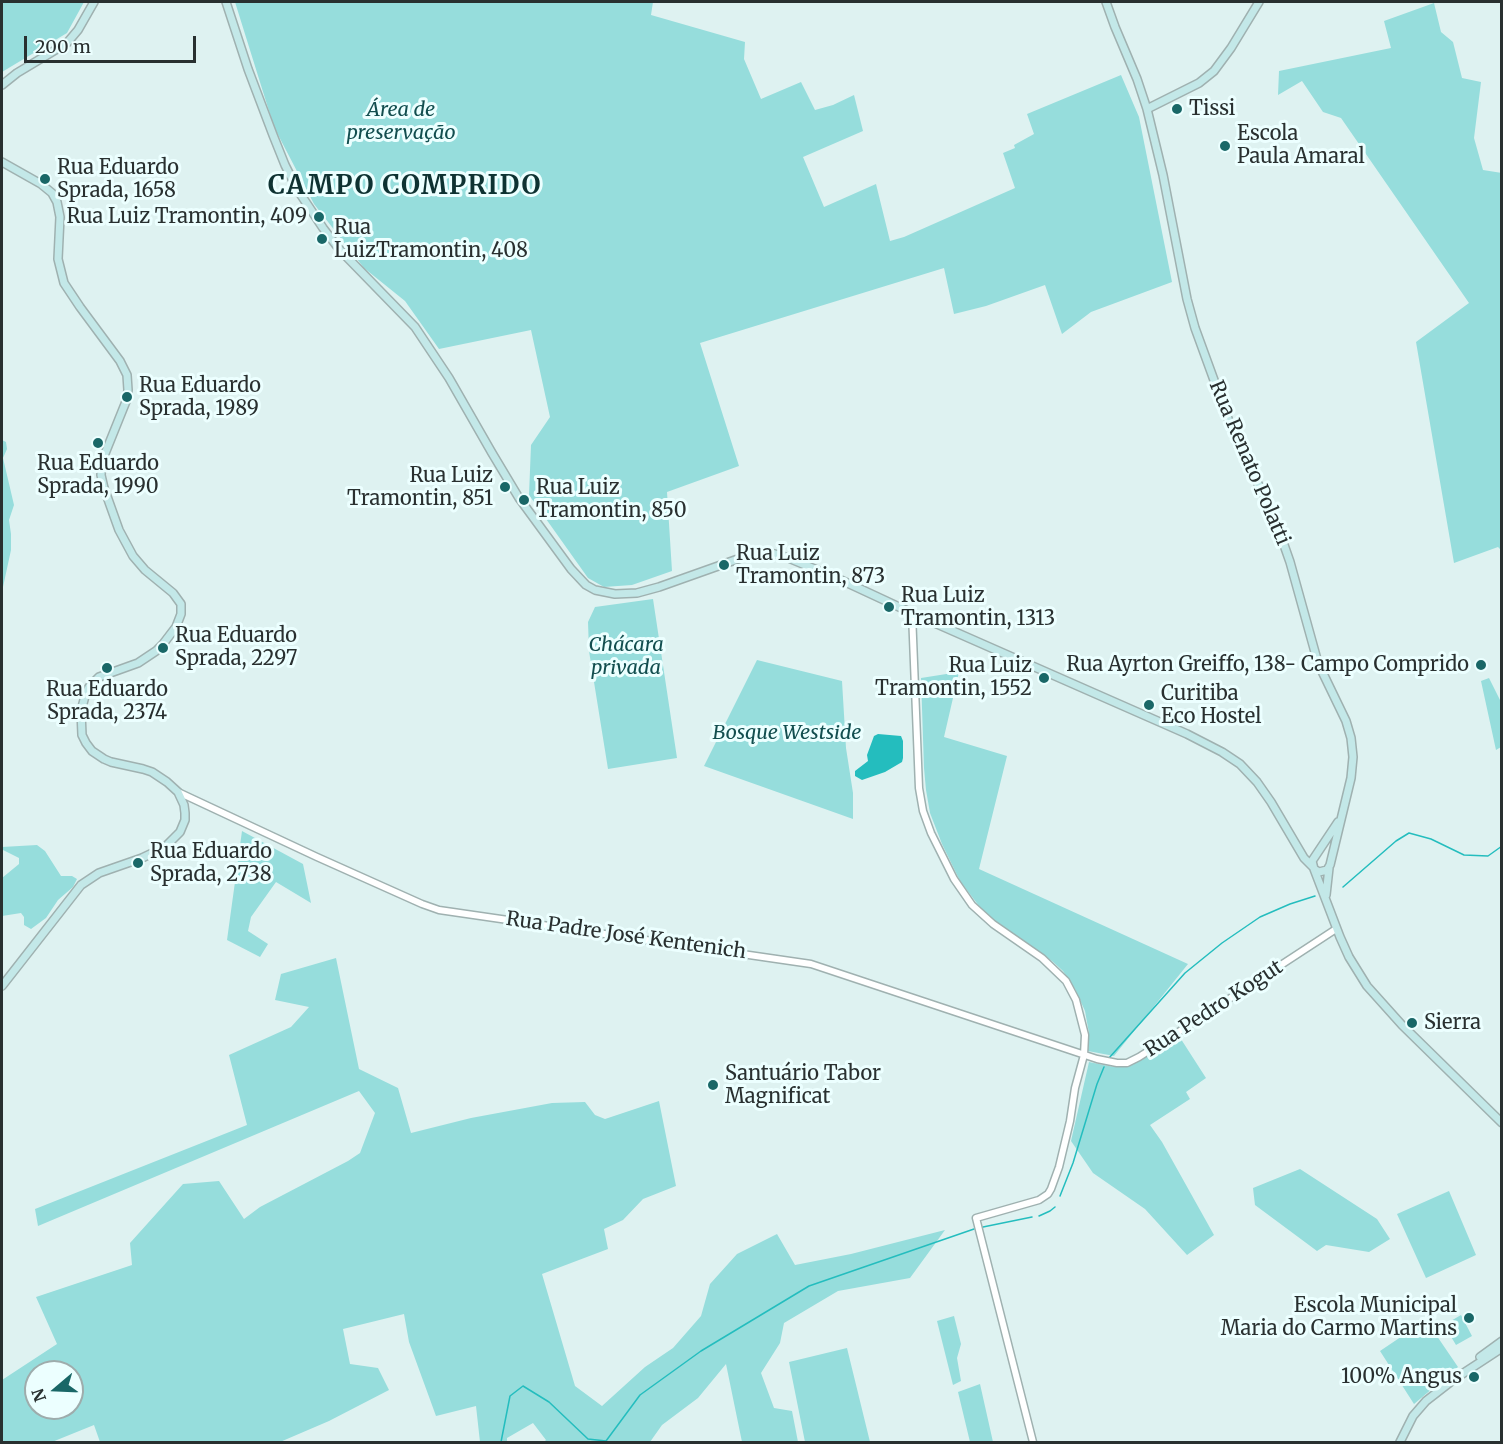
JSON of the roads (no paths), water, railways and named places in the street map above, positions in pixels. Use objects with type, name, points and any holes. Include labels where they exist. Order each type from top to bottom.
[{"type":"main road","points":[[2,85],[17,73],[68,43],[94,2]]},
{"type":"main road","points":[[226,2],[261,105],[297,189],[322,228],[339,249],[415,327],[453,384],[519,498],[571,569],[586,585],[595,590],[615,594],[637,593],[746,556],[767,552],[786,557],[1187,734],[1222,752],[1240,764],[1257,782],[1296,846],[1313,868],[1322,872],[1329,867],[1330,859],[1326,854],[1316,855],[1296,846]]},
{"type":"main road","name":"Rua Renato Polatti","points":[[1106,2],[1147,109],[1195,328],[1238,446],[1277,525],[1294,575],[1314,652],[1346,721],[1351,738],[1352,768],[1349,787],[1329,867],[1325,897]]},
{"type":"main road","points":[[1147,109],[1199,83],[1214,71],[1231,48],[1258,2]]},
{"type":"main road","points":[[2,162],[42,184],[55,198],[60,217],[59,266],[64,283],[116,354],[126,372],[127,399],[104,454],[101,468],[102,482],[119,530],[133,556],[145,570],[173,593],[181,604],[181,615],[176,627],[156,651],[138,663],[99,677],[89,687],[81,711],[82,735],[88,746],[98,756],[111,762],[152,772],[167,782],[178,792],[184,805],[185,820],[180,832],[165,847],[99,873],[81,885],[2,986]]},
{"type":"main road","name":"Rua Renato Polatti","points":[[1316,855],[1340,819]]},
{"type":"main road","points":[[1316,855],[1312,861],[1313,868],[1336,929],[1373,994],[1502,1123]]},
{"type":"main road","points":[[1453,1380],[1502,1341]]},
{"type":"main road","points":[[1400,1443],[1420,1407],[1453,1380],[1502,1348]]},
{"type":"street","points":[[912,614],[919,788],[922,811],[928,826],[954,879],[972,905],[998,928],[1060,973],[1076,1000],[1085,1035],[1084,1055],[1075,1088],[1070,1121],[1059,1167],[1048,1194],[1039,1200],[976,1218],[1033,1443]]},
{"type":"street","name":"Rua Padre José Kentenich","points":[[178,792],[317,857],[422,904],[439,909],[811,964],[1084,1055]]},
{"type":"street","name":"Rua Pedro Kogut","points":[[1084,1055],[1117,1063],[1132,1061],[1336,929]]},
{"type":"waterway","points":[[1343,887],[1396,841],[1409,833],[1431,839],[1464,855],[1488,856],[1502,846]]},
{"type":"waterway","points":[[1109,1058],[1185,973],[1222,943],[1260,917],[1315,896]]},
{"type":"waterway","points":[[1060,1196],[1104,1067]]},
{"type":"waterway","points":[[1039,1216],[1055,1207]]},
{"type":"waterway","points":[[983,1227],[1032,1217]]},
{"type":"waterway","points":[[501,1442],[510,1396],[523,1386],[549,1402],[588,1439],[606,1441],[640,1395],[701,1351],[809,1286],[974,1229]]},
{"type":"place","name":"Tissi","points":[[1177,109]]},
{"type":"place","name":"Escola Paula Amaral","points":[[1225,146]]},
{"type":"place","name":"Rua Eduardo Sprada, 1658","points":[[45,179]]},
{"type":"place","name":"Rua Luiz Tramontin, 409","points":[[319,217]]},
{"type":"place","name":"Rua LuizTramontin, 408","points":[[322,239]]},
{"type":"place","name":"Rua Eduardo Sprada, 1989","points":[[127,397]]},
{"type":"place","name":"Rua Eduardo Sprada, 1990","points":[[98,443]]},
{"type":"place","name":"Rua Luiz Tramontin, 851","points":[[505,487]]},
{"type":"place","name":"Rua Luiz Tramontin, 850","points":[[524,500]]},
{"type":"place","name":"Rua Luiz Tramontin, 873","points":[[724,565]]},
{"type":"place","name":"Rua Luiz Tramontin, 1313","points":[[889,607]]},
{"type":"place","name":"Rua Eduardo Sprada, 2297","points":[[163,648]]},
{"type":"place","name":"Rua Ayrton Greiffo, 138- Campo Comprido","points":[[1481,665]]},
{"type":"place","name":"Rua Eduardo Sprada, 2374","points":[[107,668]]},
{"type":"place","name":"Rua Luiz Tramontin, 1552","points":[[1044,678]]},
{"type":"place","name":"Curitiba Eco Hostel","points":[[1149,705]]},
{"type":"place","name":"Rua Eduardo Sprada, 2738","points":[[138,863]]},
{"type":"place","name":"Sierra","points":[[1412,1023]]},
{"type":"place","name":"Santuário Tabor Magnificat","points":[[713,1085]]},
{"type":"place","name":"Escola Municipal Maria do Carmo Martins","points":[[1469,1318]]},
{"type":"place","name":"100% Angus","points":[[1474,1377]]},
{"type":"district","name":"CAMPO COMPRIDO","points":[[405,187]]},
{"type":"park label","name":"Área de preservação","points":[[401,122]]},
{"type":"park label","name":"Chácara privada","points":[[626,656]]},
{"type":"park label","name":"Bosque Westside","points":[[787,733]]}]
